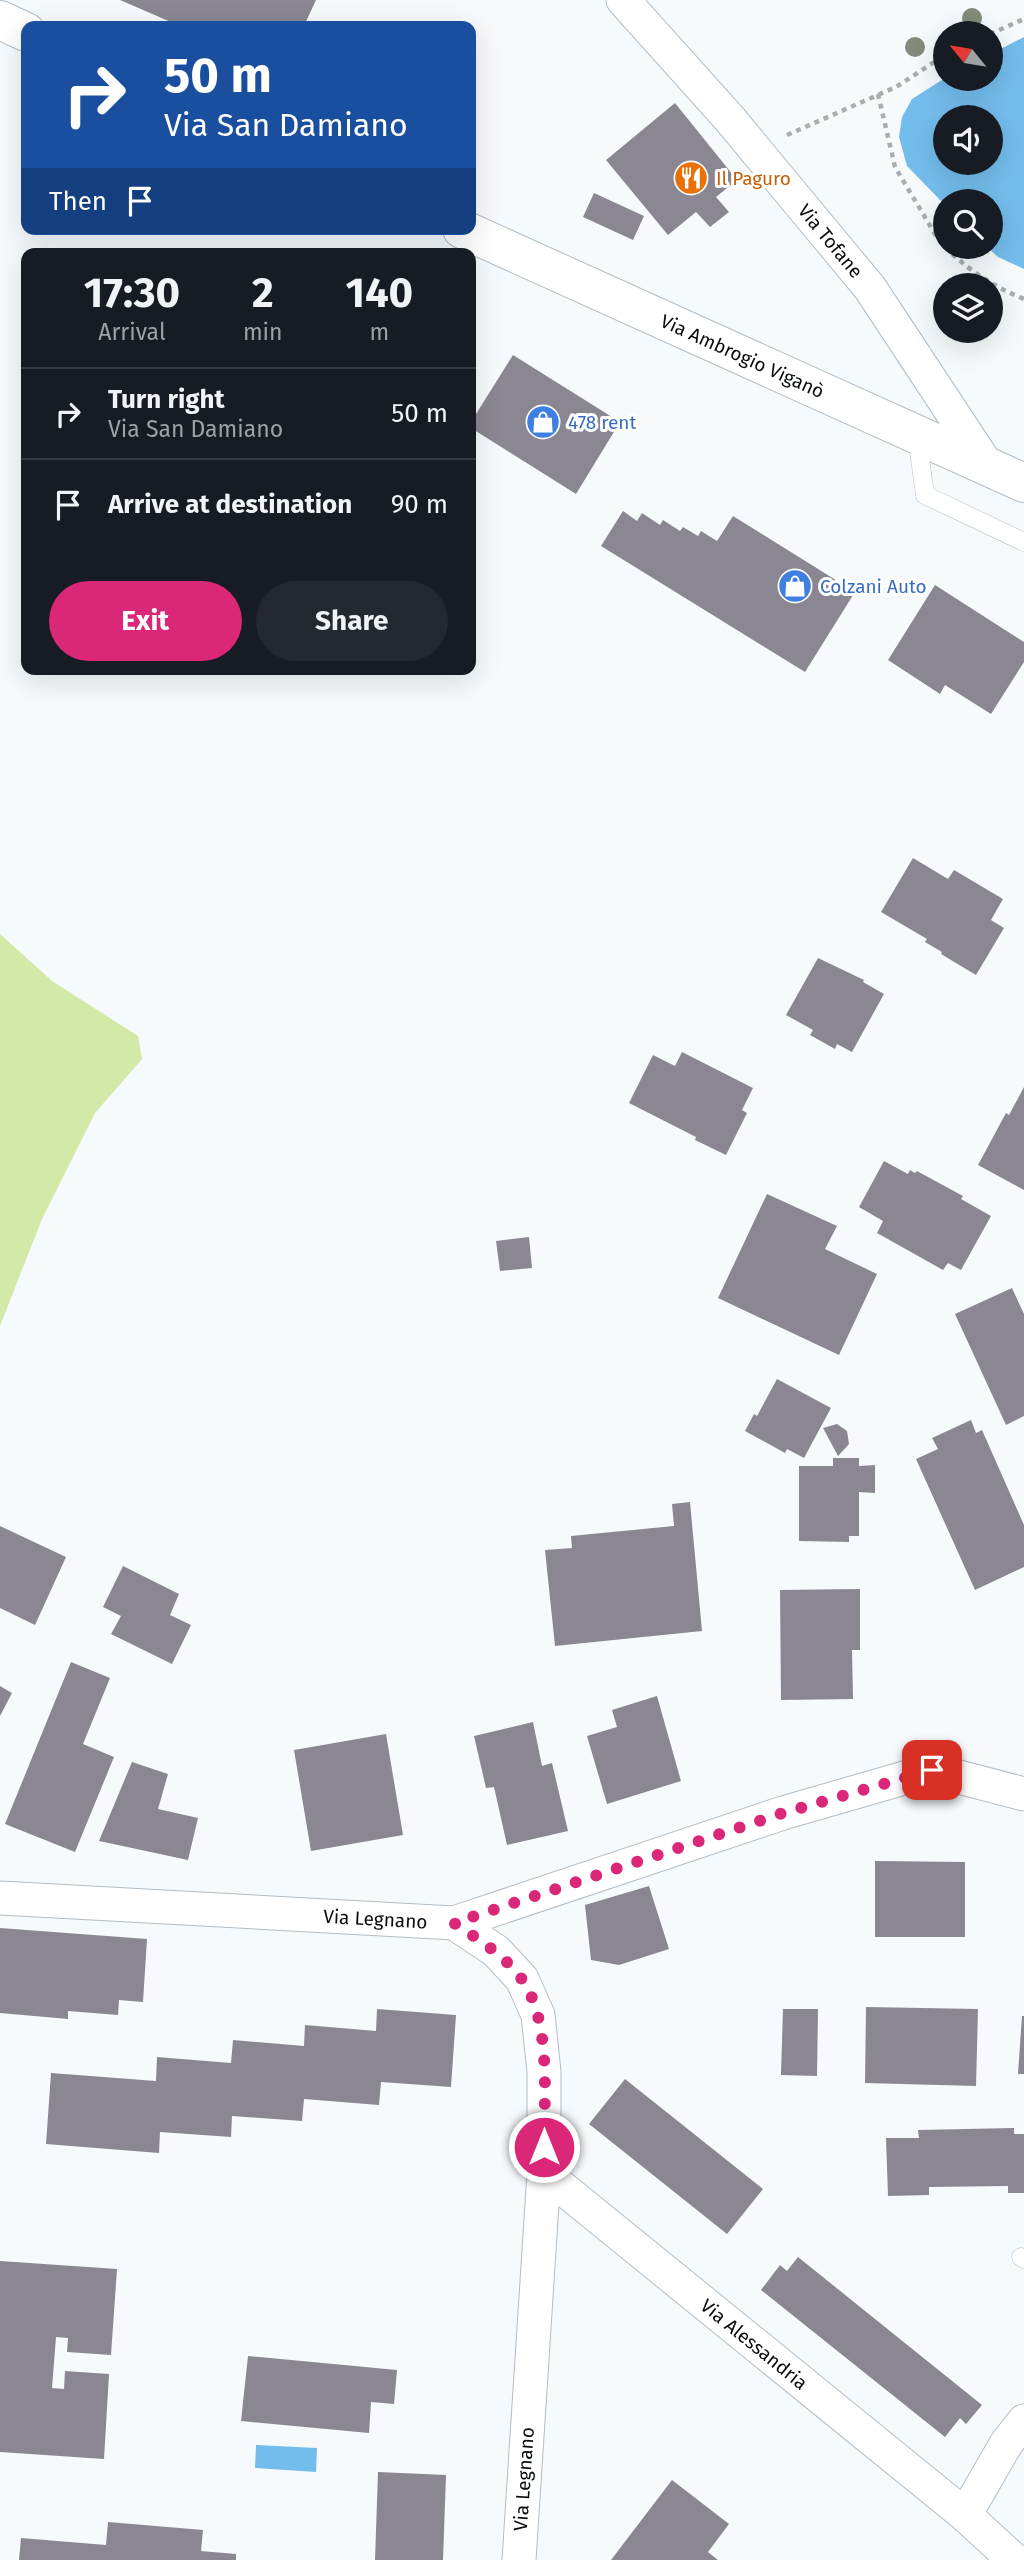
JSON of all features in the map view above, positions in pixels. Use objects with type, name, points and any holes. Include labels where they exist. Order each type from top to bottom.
[{"type":"main road","points":[[0,20],[21,30]]},
{"type":"main road","name":"Via Ambrogio Viganò","points":[[475,235],[1024,483]]},
{"type":"street","name":"Via Tofane","points":[[623,0],[755,150],[870,288],[988,467]]},
{"type":"street","points":[[454,1923],[783,1813],[932,1770],[1024,1794]]},
{"type":"street","name":"Via Legnano","points":[[0,1898],[454,1923],[496,1951],[522,1979],[538,2015],[544,2072],[544,2173],[519,2560]]},
{"type":"street","name":"Via Alessandria","points":[[544,2173],[965,2515],[1014,2560]]},
{"type":"street","points":[[965,2515],[1006,2444],[1024,2421]]},
{"type":"lane","points":[[917,436],[925,495],[1024,541]]},
{"type":"path","points":[[1003,28],[1024,19]]},
{"type":"path","points":[[755,150],[896,87],[933,63]]},
{"type":"path","points":[[878,94],[895,167],[933,231]]},
{"type":"path","points":[[958,259],[1002,290],[1024,299]]},
{"type":"green space","points":[[0,934],[52,981],[138,1036],[142,1059],[95,1113],[42,1219],[0,1326]]},
{"type":"water","points":[[1024,37],[1024,269],[1002,259],[1003,189],[933,189],[933,193],[907,166],[899,137],[902,117],[912,99],[933,86],[933,91],[1003,91],[1003,48]]},
{"type":"water","points":[[256,2445],[317,2448],[316,2472],[255,2468]]},
{"type":"building","points":[[120,0],[316,0],[306,21],[168,21]]},
{"type":"building","points":[[675,103],[737,180],[716,197],[729,212],[710,227],[696,212],[668,235],[606,160]]},
{"type":"building","points":[[594,193],[644,216],[633,240],[583,217]]},
{"type":"building","points":[[513,355],[620,422],[576,494],[476,431],[476,414]]},
{"type":"building","points":[[623,511],[637,521],[642,513],[660,525],[663,520],[680,531],[683,527],[698,536],[701,531],[717,541],[733,516],[855,592],[805,672],[601,546]]},
{"type":"building","points":[[935,585],[1024,642],[1024,662],[991,714],[945,685],[940,694],[888,660]]},
{"type":"building","points":[[913,858],[948,879],[954,870],[1003,899],[991,920],[1004,928],[976,975],[941,954],[942,952],[925,942],[927,939],[881,912]]},
{"type":"building","points":[[818,958],[864,980],[863,982],[884,994],[852,1052],[837,1044],[835,1049],[810,1035],[813,1030],[786,1015]]},
{"type":"building","points":[[682,1052],[753,1088],[742,1110],[747,1113],[726,1155],[629,1103],[653,1055],[675,1066]]},
{"type":"building","points":[[1024,1087],[1024,1190],[978,1165],[1006,1113],[1009,1115]]},
{"type":"building","points":[[884,1161],[908,1174],[910,1170],[915,1173],[917,1171],[963,1196],[961,1199],[991,1216],[961,1270],[948,1263],[943,1270],[877,1233],[883,1221],[859,1207]]},
{"type":"building","points":[[767,1194],[837,1226],[825,1249],[877,1274],[839,1355],[718,1298]]},
{"type":"building","points":[[529,1237],[532,1268],[500,1271],[496,1241]]},
{"type":"building","points":[[1012,1288],[1024,1314],[1024,1416],[1006,1425],[955,1314]]},
{"type":"building","points":[[777,1379],[831,1408],[804,1458],[787,1449],[785,1453],[745,1431],[754,1414],[757,1416]]},
{"type":"building","points":[[971,1420],[976,1433],[982,1430],[1024,1525],[1024,1567],[975,1590],[916,1459],[938,1449],[932,1438]]},
{"type":"building","points":[[837,1424],[847,1431],[849,1444],[838,1456],[823,1428]]},
{"type":"building","points":[[833,1458],[859,1458],[859,1466],[875,1465],[875,1493],[859,1492],[859,1536],[849,1536],[849,1542],[799,1541],[799,1466],[833,1466]]},
{"type":"building","points":[[690,1502],[702,1631],[555,1646],[545,1550],[572,1548],[571,1536],[674,1526],[672,1504]]},
{"type":"building","points":[[0,1526],[66,1557],[35,1625],[0,1608]]},
{"type":"building","points":[[123,1566],[179,1594],[170,1615],[191,1625],[172,1664],[111,1634],[121,1616],[103,1607]]},
{"type":"building","points":[[860,1589],[860,1650],[852,1650],[853,1699],[781,1700],[780,1590]]},
{"type":"building","points":[[71,1662],[110,1678],[83,1744],[114,1757],[75,1852],[5,1824]]},
{"type":"building","points":[[0,1686],[12,1693],[0,1716]]},
{"type":"building","points":[[657,1696],[681,1781],[607,1804],[587,1736],[617,1727],[612,1710]]},
{"type":"building","points":[[533,1722],[542,1766],[552,1763],[568,1831],[507,1845],[494,1787],[486,1788],[474,1736]]},
{"type":"building","points":[[386,1734],[403,1835],[311,1851],[294,1750]]},
{"type":"building","points":[[132,1762],[168,1774],[158,1809],[198,1818],[188,1860],[99,1841]]},
{"type":"building","points":[[875,1861],[965,1862],[965,1937],[875,1937]]},
{"type":"building","points":[[649,1886],[669,1949],[619,1965],[591,1960],[585,1905]]},
{"type":"building","points":[[0,1928],[147,1939],[143,2002],[119,2000],[118,2015],[68,2011],[68,2019],[0,2013]]},
{"type":"building","points":[[866,2007],[978,2009],[976,2086],[865,2083]]},
{"type":"building","points":[[377,2009],[456,2015],[451,2087],[381,2082],[379,2105],[304,2099],[302,2121],[232,2116],[231,2137],[160,2132],[159,2153],[46,2144],[51,2073],[156,2081],[157,2057],[231,2063],[233,2040],[304,2046],[305,2025],[376,2031]]},
{"type":"building","points":[[783,2009],[818,2009],[817,2076],[781,2075]]},
{"type":"building","points":[[1022,2016],[1024,2074],[1018,2074]]},
{"type":"building","points":[[625,2079],[763,2189],[727,2234],[589,2124]]},
{"type":"building","points":[[1014,2128],[1014,2134],[1024,2134],[1024,2193],[1008,2193],[1008,2186],[929,2187],[929,2195],[888,2196],[886,2138],[919,2138],[918,2130]]},
{"type":"building","points":[[798,2257],[982,2405],[966,2424],[960,2418],[945,2437],[761,2290],[780,2265],[787,2271]]},
{"type":"building","points":[[0,2261],[117,2269],[111,2355],[67,2352],[68,2338],[56,2337],[52,2388],[64,2389],[65,2371],[109,2374],[104,2459],[0,2452]]},
{"type":"building","points":[[248,2356],[397,2370],[394,2404],[371,2402],[369,2433],[241,2421]]},
{"type":"building","points":[[378,2472],[446,2475],[443,2560],[375,2560]]},
{"type":"building","points":[[672,2480],[729,2524],[708,2552],[718,2560],[611,2560]]},
{"type":"building","points":[[108,2522],[203,2530],[201,2551],[236,2554],[236,2560],[19,2560],[21,2538],[106,2545]]},
{"type":"place","name":"Il Paguro","points":[[691,178]]},
{"type":"place","name":"478 rent","points":[[543,422]]},
{"type":"place","name":"Colzani Auto","points":[[795,586]]},
{"type":"route","points":[[544,2147],[544,2072],[538,2015],[522,1979],[496,1951],[454,1923],[783,1813],[932,1770]]}]
